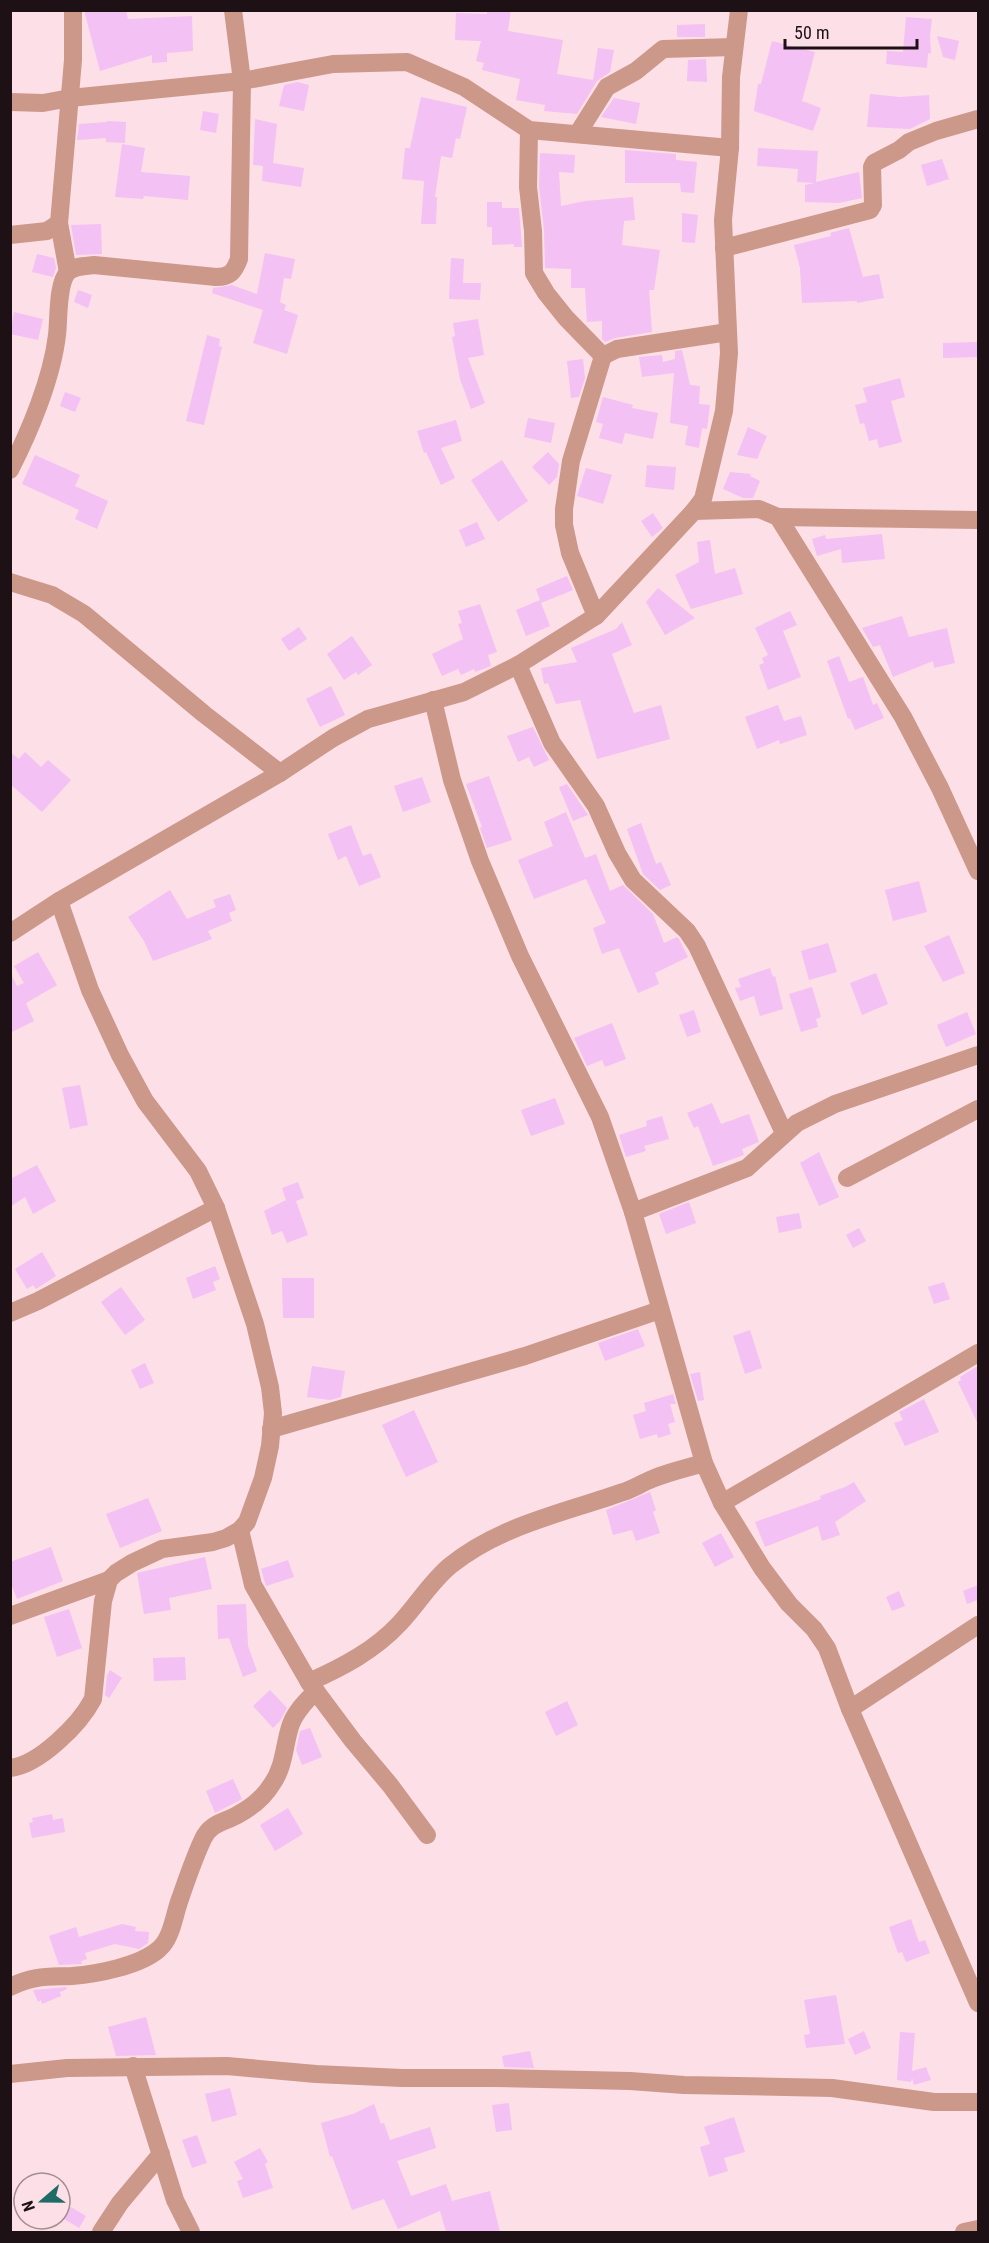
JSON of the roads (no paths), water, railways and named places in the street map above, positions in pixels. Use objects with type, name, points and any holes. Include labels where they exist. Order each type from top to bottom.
[{"type":"street","points":[[68,272],[59,223],[73,60],[72,10]]},
{"type":"street","points":[[10,470],[52,365],[60,296],[63,279],[68,272],[76,267],[94,265],[216,277],[225,277],[234,272],[239,259],[242,81],[233,10]]},
{"type":"street","points":[[10,933],[59,901],[280,773],[333,738],[368,719],[464,692],[518,664],[596,616],[694,511],[703,499],[724,411],[729,353],[724,208],[730,148],[734,47],[739,10]]},
{"type":"street","points":[[578,133],[607,87],[636,71],[663,49],[734,47]]},
{"type":"street","points":[[10,102],[43,103],[70,98],[242,81],[333,64],[407,62],[464,87],[529,130],[730,148]]},
{"type":"street","points":[[724,248],[870,210],[873,205],[873,162],[899,150],[909,142],[936,131],[978,119]]},
{"type":"street","points":[[529,130],[528,187],[533,231],[534,273],[546,293],[566,318],[603,356]]},
{"type":"street","points":[[10,235],[47,231],[59,223]]},
{"type":"street","points":[[596,616],[570,553],[564,525],[564,509],[571,461],[603,356],[618,349],[728,332]]},
{"type":"street","points":[[694,511],[759,509],[778,517],[978,520]]},
{"type":"street","points":[[778,517],[903,717],[940,788],[978,871]]},
{"type":"street","points":[[10,582],[52,595],[84,614],[204,714],[280,773]]},
{"type":"street","points":[[518,664],[552,743],[596,806],[617,853],[633,880],[687,931],[697,946],[784,1133]]},
{"type":"street","points":[[433,700],[452,780],[480,861],[520,956],[600,1117],[633,1212],[704,1463],[722,1503],[762,1568],[789,1604],[814,1629],[827,1648],[850,1709],[978,2003]]},
{"type":"street","points":[[12,1609],[109,1580],[132,1563],[162,1549],[213,1542],[240,1530],[248,1522],[254,1507],[263,1478],[272,1429],[270,1387],[255,1324],[216,1208],[198,1171],[145,1101],[120,1055],[90,990],[59,901]]},
{"type":"street","points":[[633,1212],[747,1168],[797,1123],[835,1104],[978,1055]]},
{"type":"street","points":[[847,1178],[978,1109]]},
{"type":"street","points":[[10,1313],[38,1301],[216,1208]]},
{"type":"street","points":[[272,1429],[525,1356],[660,1310]]},
{"type":"street","points":[[722,1503],[931,1383],[978,1353]]},
{"type":"street","points":[[10,1987],[43,1975],[75,1976],[112,1969],[145,1958],[160,1948],[169,1932],[179,1900],[206,1833],[215,1824],[237,1815],[259,1801],[273,1784],[279,1772],[292,1722],[312,1686],[374,1647],[400,1624],[437,1577],[453,1563],[483,1543],[543,1517],[704,1463]]},
{"type":"street","points":[[240,1530],[253,1585],[312,1686],[346,1733],[390,1785],[427,1835]]},
{"type":"street","points":[[10,1768],[32,1762],[53,1748],[93,1700],[103,1601],[109,1580]]},
{"type":"street","points":[[850,1709],[978,1625]]},
{"type":"street","points":[[10,2074],[67,2068],[227,2066],[316,2074],[402,2078],[630,2081],[684,2085],[832,2088],[934,2102],[978,2102]]},
{"type":"street","points":[[133,2067],[175,2200],[191,2232]]},
{"type":"street","points":[[100,2232],[120,2203],[161,2154]]},
{"type":"street","points":[[964,2232],[978,2229]]}]
